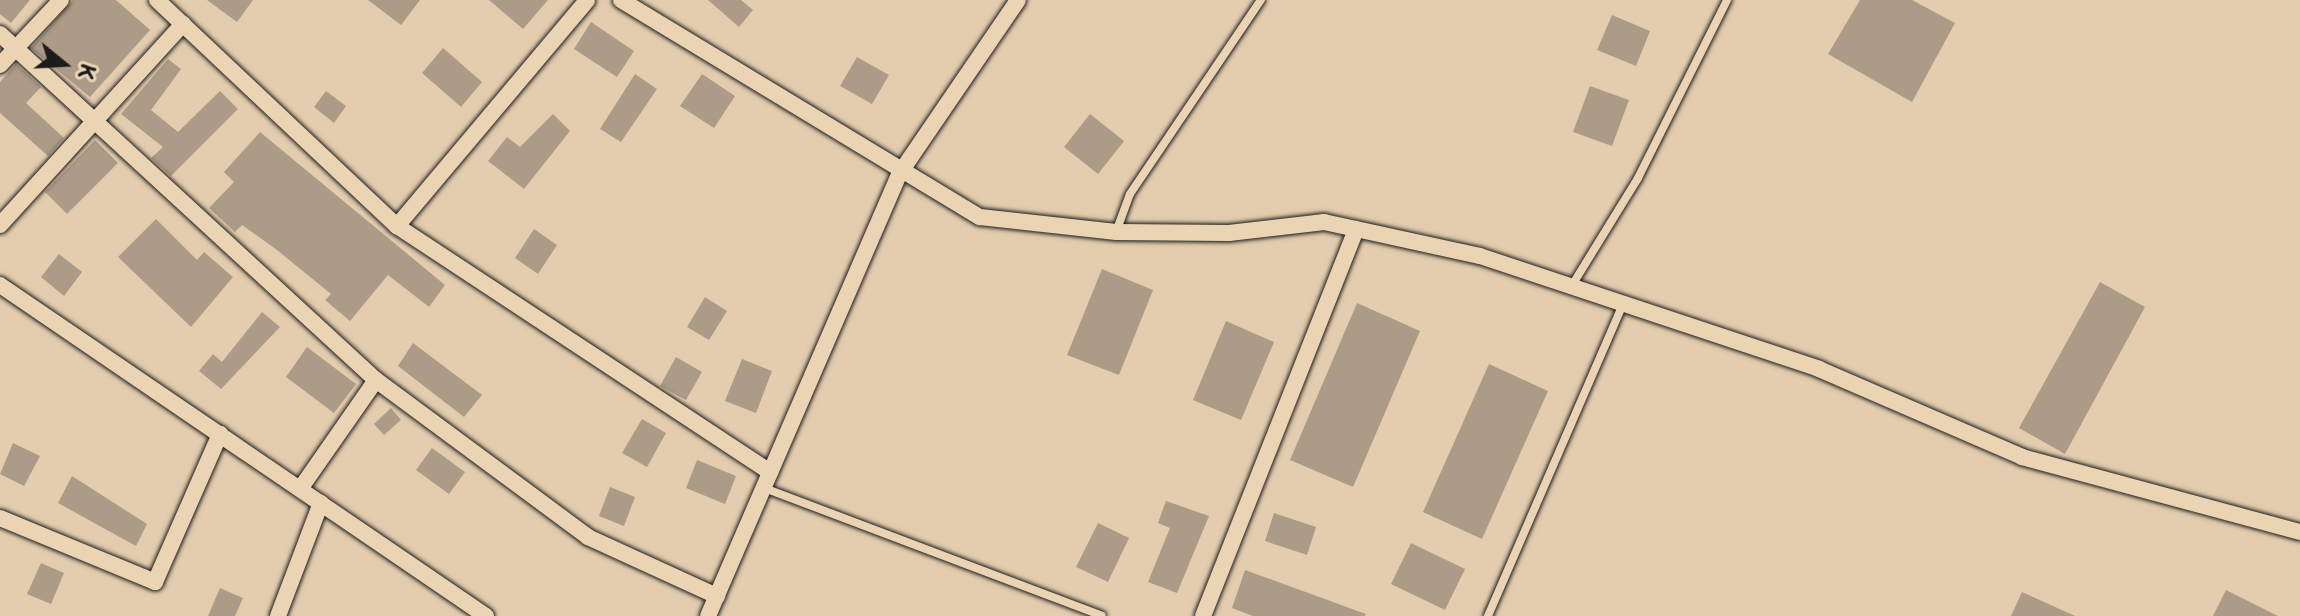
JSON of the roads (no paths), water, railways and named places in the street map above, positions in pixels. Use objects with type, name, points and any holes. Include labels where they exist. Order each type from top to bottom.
[{"type":"street","points":[[0,65],[61,0]]},
{"type":"street","points":[[157,0],[397,226],[770,472]]},
{"type":"street","points":[[397,226],[587,0]]},
{"type":"street","points":[[621,0],[646,6],[900,173],[980,217],[1116,232],[1229,233],[1324,222],[1480,256],[1819,369],[2022,457],[2300,532]]},
{"type":"street","points":[[708,616],[900,173],[1018,0]]},
{"type":"street","points":[[0,225],[183,24]]},
{"type":"street","points":[[0,34],[376,380],[588,537],[717,596]]},
{"type":"street","points":[[1203,616],[1356,229]]},
{"type":"street","points":[[0,285],[482,615]]},
{"type":"street","points":[[300,489],[376,380]]},
{"type":"street","points":[[0,518],[155,582],[220,434]]},
{"type":"street","points":[[278,616],[321,503]]},
{"type":"lane","points":[[1116,232],[1130,194],[1261,0]]},
{"type":"lane","points":[[1571,287],[1638,178],[1727,0]]},
{"type":"lane","points":[[1488,616],[1623,304]]},
{"type":"lane","points":[[763,488],[1102,616]]}]
